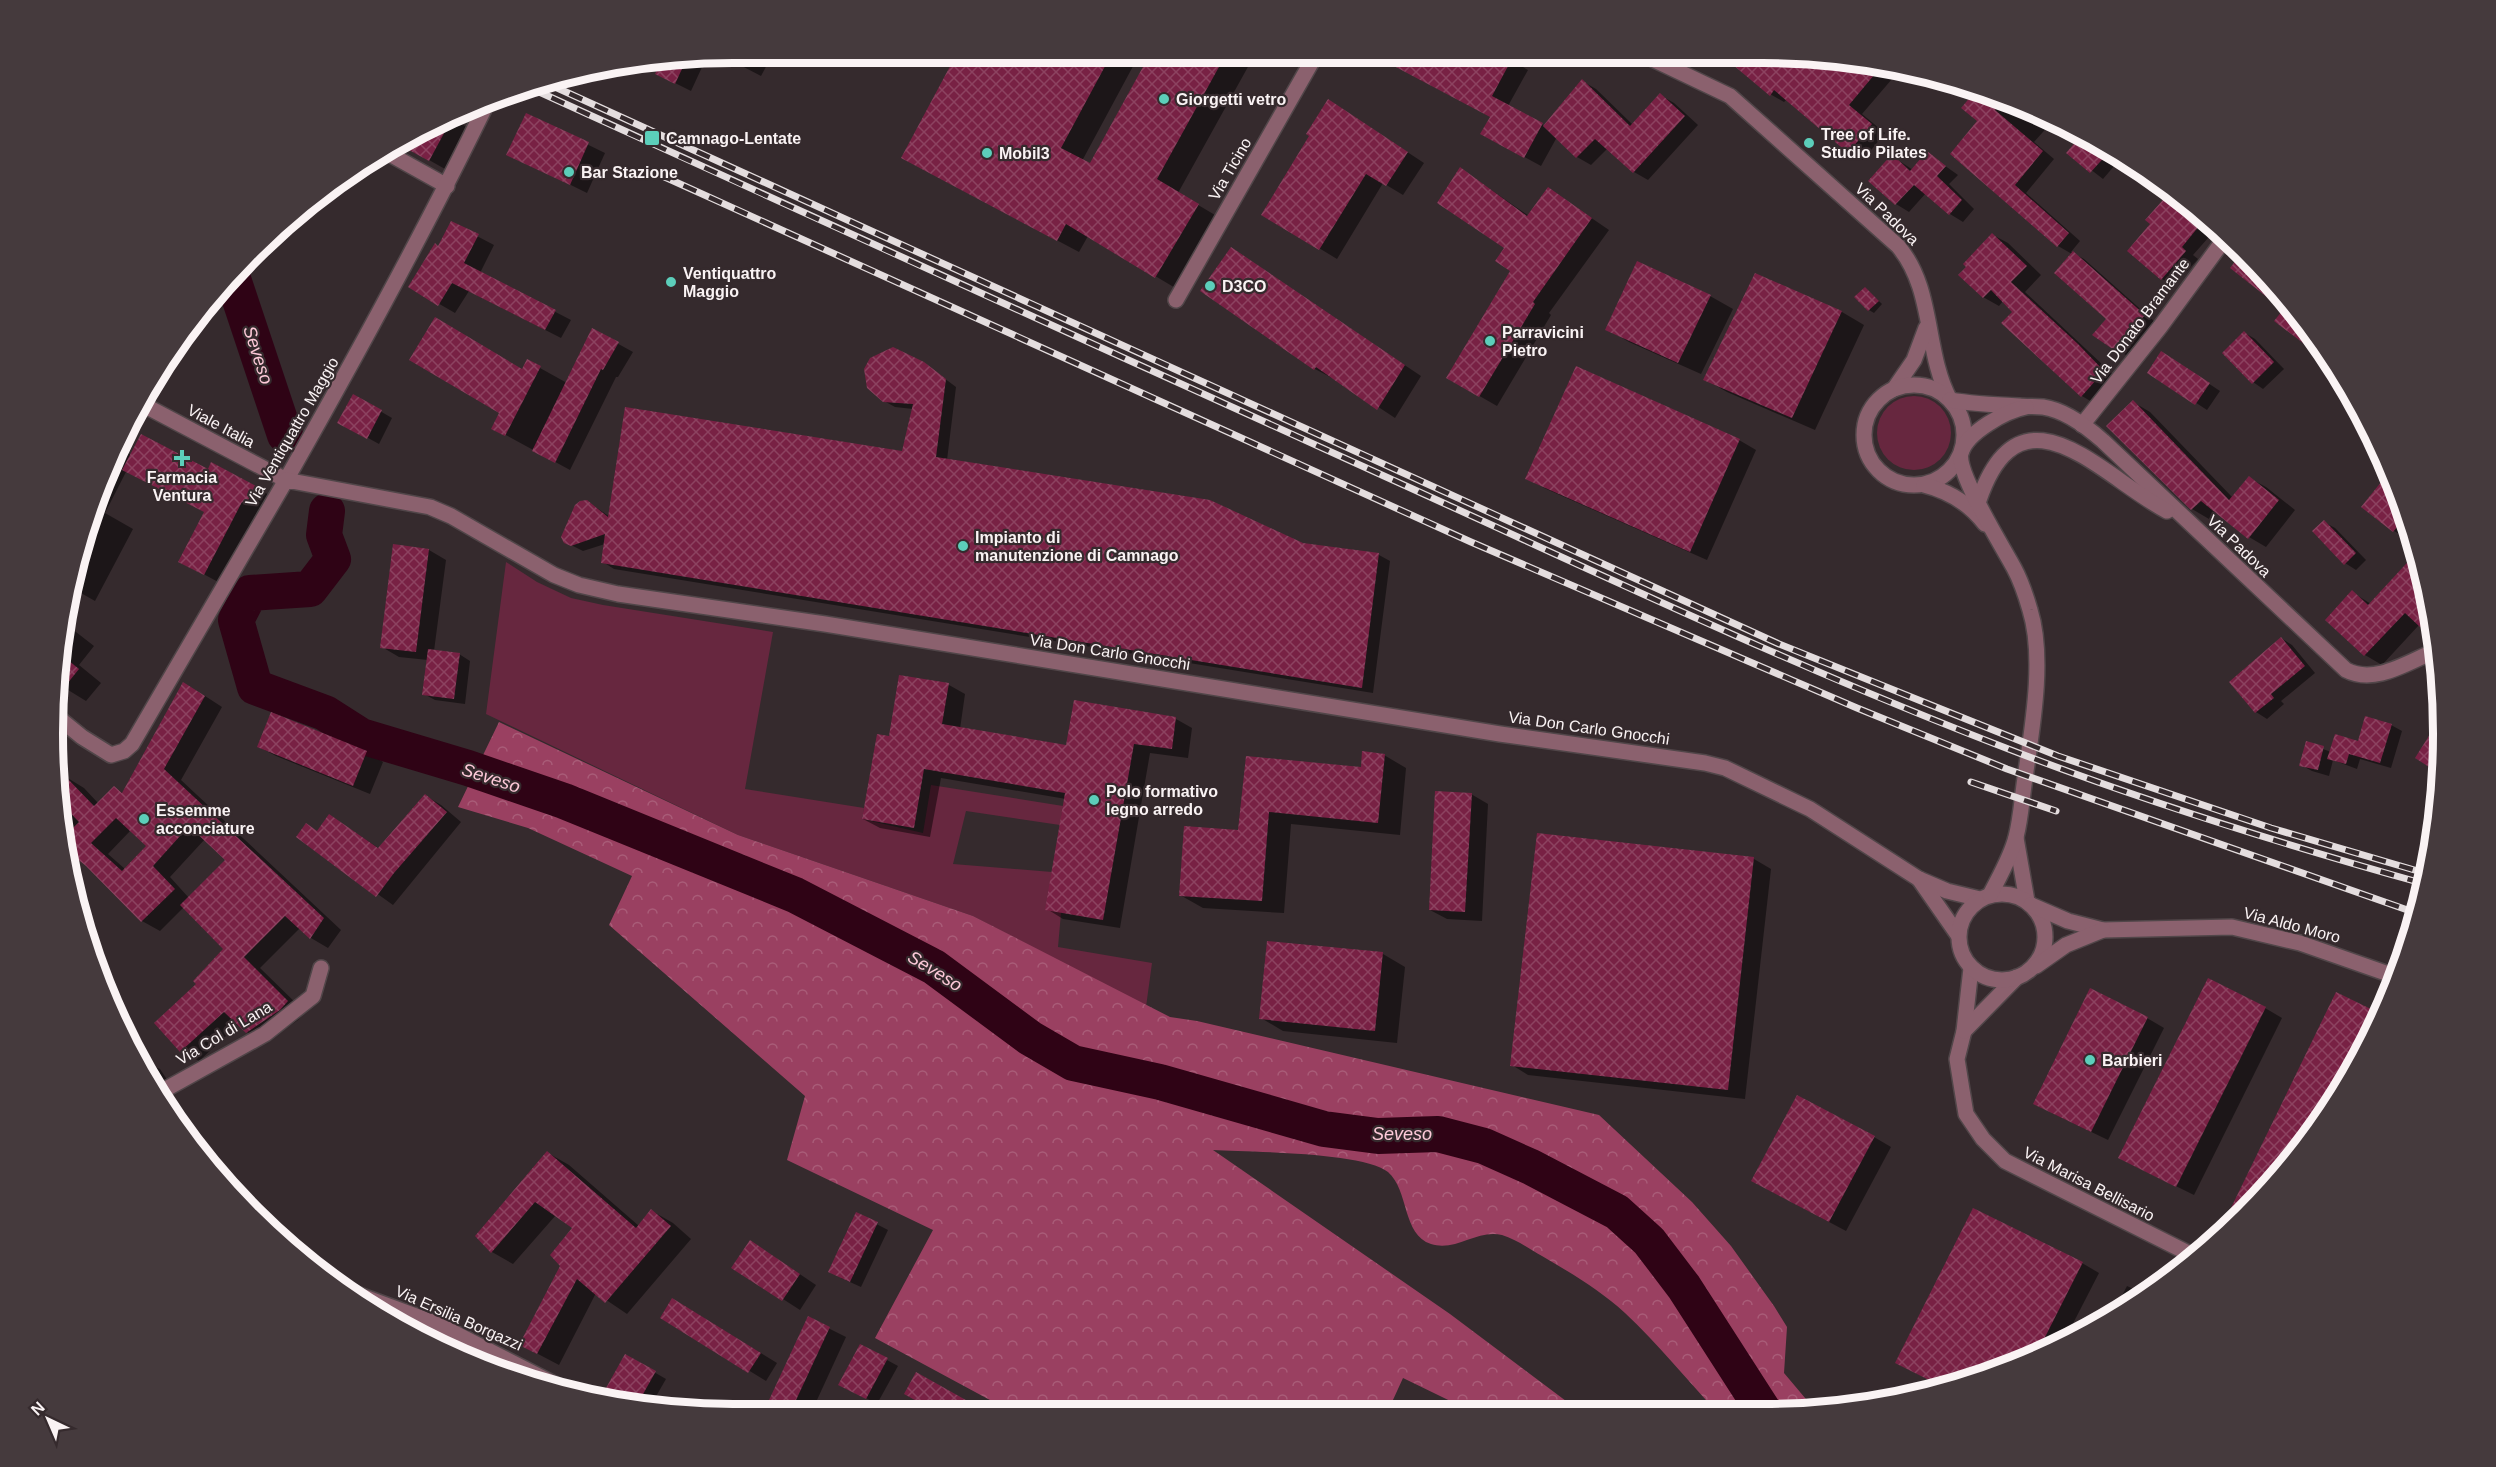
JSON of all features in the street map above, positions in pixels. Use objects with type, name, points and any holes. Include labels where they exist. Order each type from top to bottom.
[{"type":"street","name":"Via Ticino","points":[[1176,300],[1311,63]]},
{"type":"street","name":"Via Padova","points":[[1673,63],[1730,96],[1898,246],[1916,271],[1939,375],[1950,400],[1973,404],[1997,403],[2050,409],[2082,424],[2103,441],[2346,670],[2358,675],[2373,675],[2428,654]]},
{"type":"street","name":"Via Ventiquattro Maggio","points":[[63,722],[99,750],[111,755],[124,751],[132,744],[334,397],[447,186],[483,112]]},
{"type":"street","points":[[393,156],[447,186]]},
{"type":"street","name":"Via Donato Bramante","points":[[2082,424],[2160,327],[2221,244]]},
{"type":"street","points":[[1927,319],[1925,335],[1914,360],[1894,389],[1881,398],[1871,411],[1865,426],[1867,450],[1879,471],[1892,481],[1938,488],[1959,499],[1981,519],[1994,535]]},
{"type":"street","points":[[1894,389],[1924,386],[1938,391],[1950,400],[1959,412],[1964,425],[1965,439],[1961,453],[1963,473],[1994,535],[2015,569],[2031,612],[2037,645],[2032,727],[2016,838],[2029,903],[2042,923],[2044,944],[2040,958],[2031,969],[2017,977],[2005,980],[1992,979],[1971,968],[1959,947],[1958,935],[1965,915],[1985,897],[2016,838]]},
{"type":"street","name":"Viale Italia","points":[[148,407],[286,480]]},
{"type":"street","points":[[1924,485],[1940,479],[1953,468],[1971,437],[1982,428],[2026,407]]},
{"type":"street","points":[[1978,500],[1991,469],[2005,453],[2025,442],[2051,441],[2083,456],[2157,506],[2192,526]]},
{"type":"street","name":"Via Don Carlo Gnocchi","points":[[286,480],[430,507],[451,516],[554,575],[579,585],[618,594],[825,624],[1488,732],[1705,763],[1725,768],[1810,809],[1918,879]]},
{"type":"street","points":[[1918,879],[1947,891],[1985,897],[2002,893],[2029,903]]},
{"type":"street","points":[[1918,879],[1958,935]]},
{"type":"street","name":"Via Aldo Moro","points":[[2029,903],[2068,921],[2103,930],[2232,927],[2300,943],[2388,974]]},
{"type":"street","name":"Via Aldo Moro","points":[[2031,969],[2066,945],[2103,930]]},
{"type":"street","name":"Via Col di Lana","points":[[166,1089],[265,1034],[314,996],[321,968]]},
{"type":"street","name":"Via Marisa Bellisario","points":[[1971,968],[1964,1031],[1957,1059],[1966,1114],[1983,1139],[2005,1161],[2187,1252]]},
{"type":"street","points":[[1964,1031],[2017,977]]},
{"type":"street","name":"Via Ersilia Borgazzi","points":[[380,1303],[435,1323],[530,1372]]},
{"type":"shaded area","points":[[1921,396],[1941,406],[1949,419],[1951,433],[1949,447],[1941,460],[1928,468],[1907,470],[1887,460],[1879,447],[1877,426],[1887,406],[1900,398]]},
{"type":"shaded area","points":[[506,562],[537,582],[571,598],[773,632],[745,789],[864,808],[862,819],[923,833],[931,785],[1063,806],[1060,825],[966,811],[953,864],[1052,872],[1061,913],[1058,947],[1152,963],[1146,1007],[973,916],[738,835],[486,714]]},
{"type":"green space","points":[[499,722],[738,835],[973,916],[1170,1017],[1197,1021],[1599,1115],[1692,1202],[1731,1246],[1787,1327],[1784,1373],[1809,1403],[1710,1404],[1625,1313],[1585,1282],[1522,1244],[1502,1235],[1493,1234],[1440,1246],[1422,1239],[1410,1222],[1395,1180],[1388,1172],[1375,1165],[1356,1160],[1305,1154],[1213,1150],[1450,1314],[1570,1404],[1456,1404],[1403,1378],[1391,1404],[997,1404],[875,1338],[933,1230],[787,1160],[805,1096],[609,925],[632,876],[528,828],[458,807]]},
{"type":"building","points":[[952,63],[1107,63],[1061,148],[1090,163],[1145,63],[1221,63],[1157,179],[1199,204],[1155,278],[1066,224],[1057,241],[901,158]]},
{"type":"building","points":[[1388,63],[1510,63],[1492,96],[1543,123],[1524,158],[1480,134],[1490,117]]},
{"type":"building","points":[[1731,63],[1806,64],[1876,73],[1849,105],[1872,124],[1848,153],[1774,90],[1770,96]]},
{"type":"building","points":[[684,65],[675,84],[655,74],[658,68]]},
{"type":"building","points":[[1582,79],[1630,126],[1660,93],[1685,116],[1633,173],[1595,139],[1576,158],[1543,126]]},
{"type":"building","points":[[1971,97],[1998,106],[1995,110],[2043,151],[2015,185],[2069,233],[2057,247],[1950,154],[1977,121],[1961,108]]},
{"type":"building","points":[[1328,99],[1408,152],[1386,186],[1366,174],[1319,250],[1261,215],[1309,136],[1306,134]]},
{"type":"building","points":[[526,113],[589,142],[570,185],[506,155]]},
{"type":"building","points":[[447,127],[429,161],[406,149]]},
{"type":"building","points":[[2076,141],[2104,157],[2090,173],[2066,153]]},
{"type":"building","points":[[1927,151],[1946,166],[1937,176],[1962,200],[1949,215],[1914,185],[1895,205],[1868,181],[1892,154],[1910,171]]},
{"type":"building","points":[[1460,167],[1527,216],[1548,187],[1592,218],[1533,302],[1535,304],[1479,397],[1446,378],[1510,271],[1495,261],[1504,248],[1437,203]]},
{"type":"building","points":[[2165,198],[2200,225],[2182,247],[2186,251],[2161,280],[2127,251],[2150,224],[2145,220]]},
{"type":"building","points":[[451,221],[479,234],[464,263],[556,310],[545,330],[452,283],[438,306],[408,287],[435,243],[438,246]]},
{"type":"building","points":[[1992,233],[2027,266],[2011,282],[2104,371],[2081,397],[2001,323],[2012,312],[1991,290],[1983,298],[1958,275],[1966,267],[1963,264]]},
{"type":"building","points":[[1231,247],[1405,365],[1377,410],[1316,367],[1314,370],[1200,291]]},
{"type":"building","points":[[2073,251],[2145,315],[2114,350],[2092,335],[2106,319],[2054,273]]},
{"type":"building","points":[[2237,259],[2280,308],[2230,268]]},
{"type":"building","points":[[1637,261],[1711,295],[1678,363],[1605,330]]},
{"type":"building","points":[[1755,273],[1842,311],[1792,418],[1703,380]]},
{"type":"building","points":[[1865,287],[1879,301],[1868,311],[1854,297]]},
{"type":"building","points":[[2283,311],[2312,350],[2274,321]]},
{"type":"building","points":[[435,317],[522,369],[527,359],[541,366],[505,436],[491,429],[499,413],[409,360]]},
{"type":"building","points":[[592,328],[619,342],[603,370],[601,369],[555,463],[532,451]]},
{"type":"building","points":[[2244,331],[2274,362],[2252,384],[2222,353]]},
{"type":"building","name":"Impianto di manutenzione di Camnago","points":[[893,347],[924,362],[946,379],[936,457],[1210,500],[1303,543],[1379,553],[1362,688],[601,563],[605,534],[571,546],[564,543],[561,537],[575,505],[580,501],[587,500],[608,517],[625,407],[902,451],[913,404],[883,402],[867,388],[864,369],[870,358]]},
{"type":"building","points":[[2161,351],[2210,383],[2195,405],[2147,373]]},
{"type":"building","points":[[1576,366],[1740,439],[1690,552],[1525,479]]},
{"type":"building","points":[[353,394],[382,410],[367,439],[337,423]]},
{"type":"building","points":[[2133,400],[2229,500],[2249,476],[2279,500],[2248,539],[2201,501],[2191,510],[2106,426]]},
{"type":"building","points":[[141,434],[208,469],[211,462],[256,486],[246,504],[242,502],[204,575],[178,562],[204,512],[122,470]]},
{"type":"building","points":[[2383,480],[2399,524],[2393,532],[2361,507]]},
{"type":"building","points":[[2324,520],[2356,553],[2344,565],[2312,531]]},
{"type":"building","points":[[393,544],[429,549],[416,652],[380,648]]},
{"type":"building","points":[[2410,560],[2423,623],[2420,627],[2405,613],[2364,656],[2325,620],[2352,590],[2368,605]]},
{"type":"building","points":[[2281,637],[2305,666],[2271,694],[2274,698],[2255,713],[2229,682]]},
{"type":"building","points":[[428,649],[460,653],[454,699],[422,695]]},
{"type":"building","points":[[67,660],[79,669],[64,687]]},
{"type":"building","name":"Polo formativo legno arredo","points":[[899,675],[949,683],[942,724],[1066,745],[1074,700],[1176,717],[1172,749],[1134,744],[1103,920],[1045,910],[1065,793],[924,769],[914,828],[862,819],[877,734],[889,736]]},
{"type":"building","points":[[183,682],[205,696],[164,769],[324,918],[310,939],[285,916],[244,957],[288,1001],[280,1010],[246,1033],[224,1012],[180,1052],[154,1023],[196,984],[193,981],[223,949],[180,905],[225,860],[189,826],[153,866],[175,889],[141,922],[75,857],[71,830],[79,822],[68,810],[64,777],[94,806],[114,786],[122,793]],"holes":[[[116,818],[146,846],[122,871],[91,843]]]},
{"type":"building","points":[[271,712],[367,751],[353,786],[257,747]]},
{"type":"building","points":[[2365,716],[2392,724],[2380,763],[2349,754],[2346,764],[2327,759],[2335,734],[2358,741]]},
{"type":"building","points":[[2433,729],[2432,769],[2415,758]]},
{"type":"building","points":[[2306,741],[2324,746],[2318,770],[2299,766]]},
{"type":"building","points":[[1362,751],[1385,754],[1378,823],[1269,812],[1262,901],[1179,896],[1184,826],[1238,830],[1246,756],[1361,767]]},
{"type":"building","points":[[1435,791],[1472,793],[1465,912],[1429,910]]},
{"type":"building","points":[[425,794],[447,812],[376,897],[296,837],[306,823],[317,831],[329,814],[378,848]]},
{"type":"building","points":[[1537,833],[1754,857],[1728,1090],[1510,1066]]},
{"type":"building","points":[[1267,941],[1383,952],[1375,1031],[1259,1019]]},
{"type":"building","points":[[2208,978],[2266,1007],[2176,1187],[2118,1158]]},
{"type":"building","name":"Barbieri","points":[[2090,988],[2148,1017],[2091,1132],[2033,1104]]},
{"type":"building","points":[[2336,992],[2373,1010],[2343,1069],[2320,1106],[2267,1176],[2237,1208],[2228,1214]]},
{"type":"building","points":[[1797,1095],[1875,1136],[1829,1222],[1751,1181]]},
{"type":"building","points":[[547,1151],[636,1228],[651,1209],[671,1226],[605,1303],[577,1279],[537,1354],[519,1345],[560,1266],[550,1255],[572,1228],[535,1202],[491,1253],[475,1236]]},
{"type":"building","points":[[1973,1208],[2083,1262],[2042,1343],[1978,1368],[1933,1382],[1895,1363]]},
{"type":"building","points":[[856,1212],[878,1222],[850,1282],[828,1272]]},
{"type":"building","points":[[750,1240],[800,1274],[782,1301],[731,1268]]},
{"type":"building","points":[[672,1298],[761,1353],[748,1373],[660,1318]]},
{"type":"building","points":[[808,1316],[830,1327],[794,1404],[767,1404]]},
{"type":"building","points":[[860,1344],[888,1358],[866,1399],[838,1385]]},
{"type":"building","points":[[625,1354],[656,1371],[641,1397],[614,1393],[606,1388]]},
{"type":"building","points":[[916,1372],[973,1404],[922,1404],[904,1394]]},
{"type":"waterway","name":"Seveso","points":[[235,285],[285,435]]},
{"type":"waterway","name":"Seveso","points":[[327,511],[324,535],[333,559],[310,589],[250,593],[236,620],[255,687],[325,713],[361,736],[468,768],[564,801],[795,895],[934,967],[1030,1038],[1073,1063],[1160,1082],[1324,1129],[1378,1136],[1438,1134],[1484,1146],[1531,1167],[1617,1212],[1649,1241],[1684,1287],[1759,1404]]},
{"type":"railway","points":[[556,87],[1779,644],[2058,756],[2271,828],[2418,871]]},
{"type":"railway","points":[[540,92],[1618,583],[1852,686],[2011,750],[2164,805],[2416,881]]},
{"type":"railway","points":[[658,174],[1471,542],[1857,708],[2007,769],[2409,911]]},
{"type":"railway","points":[[1971,782],[2056,811]]},
{"type":"place","name":"Giorgetti vetro","points":[[1164,99]]},
{"type":"place","name":"Camnago-Lentate","points":[[652,138]]},
{"type":"place","name":"Tree of Life. Studio Pilates","points":[[1809,143]]},
{"type":"place","name":"Mobil3","points":[[987,153]]},
{"type":"place","name":"Bar Stazione","points":[[569,172]]},
{"type":"place","name":"Ventiquattro Maggio","points":[[671,282]]},
{"type":"place","name":"D3CO","points":[[1210,286]]},
{"type":"place","name":"Parravicini Pietro","points":[[1490,341]]},
{"type":"place","name":"Farmacia Ventura","points":[[182,458]]},
{"type":"place","name":"Impianto di manutenzione di Camnago","points":[[963,546]]},
{"type":"place","name":"Polo formativo legno arredo","points":[[1094,800]]},
{"type":"place","name":"Essemme acconciature","points":[[144,819]]},
{"type":"place","name":"Barbieri","points":[[2090,1060]]}]
